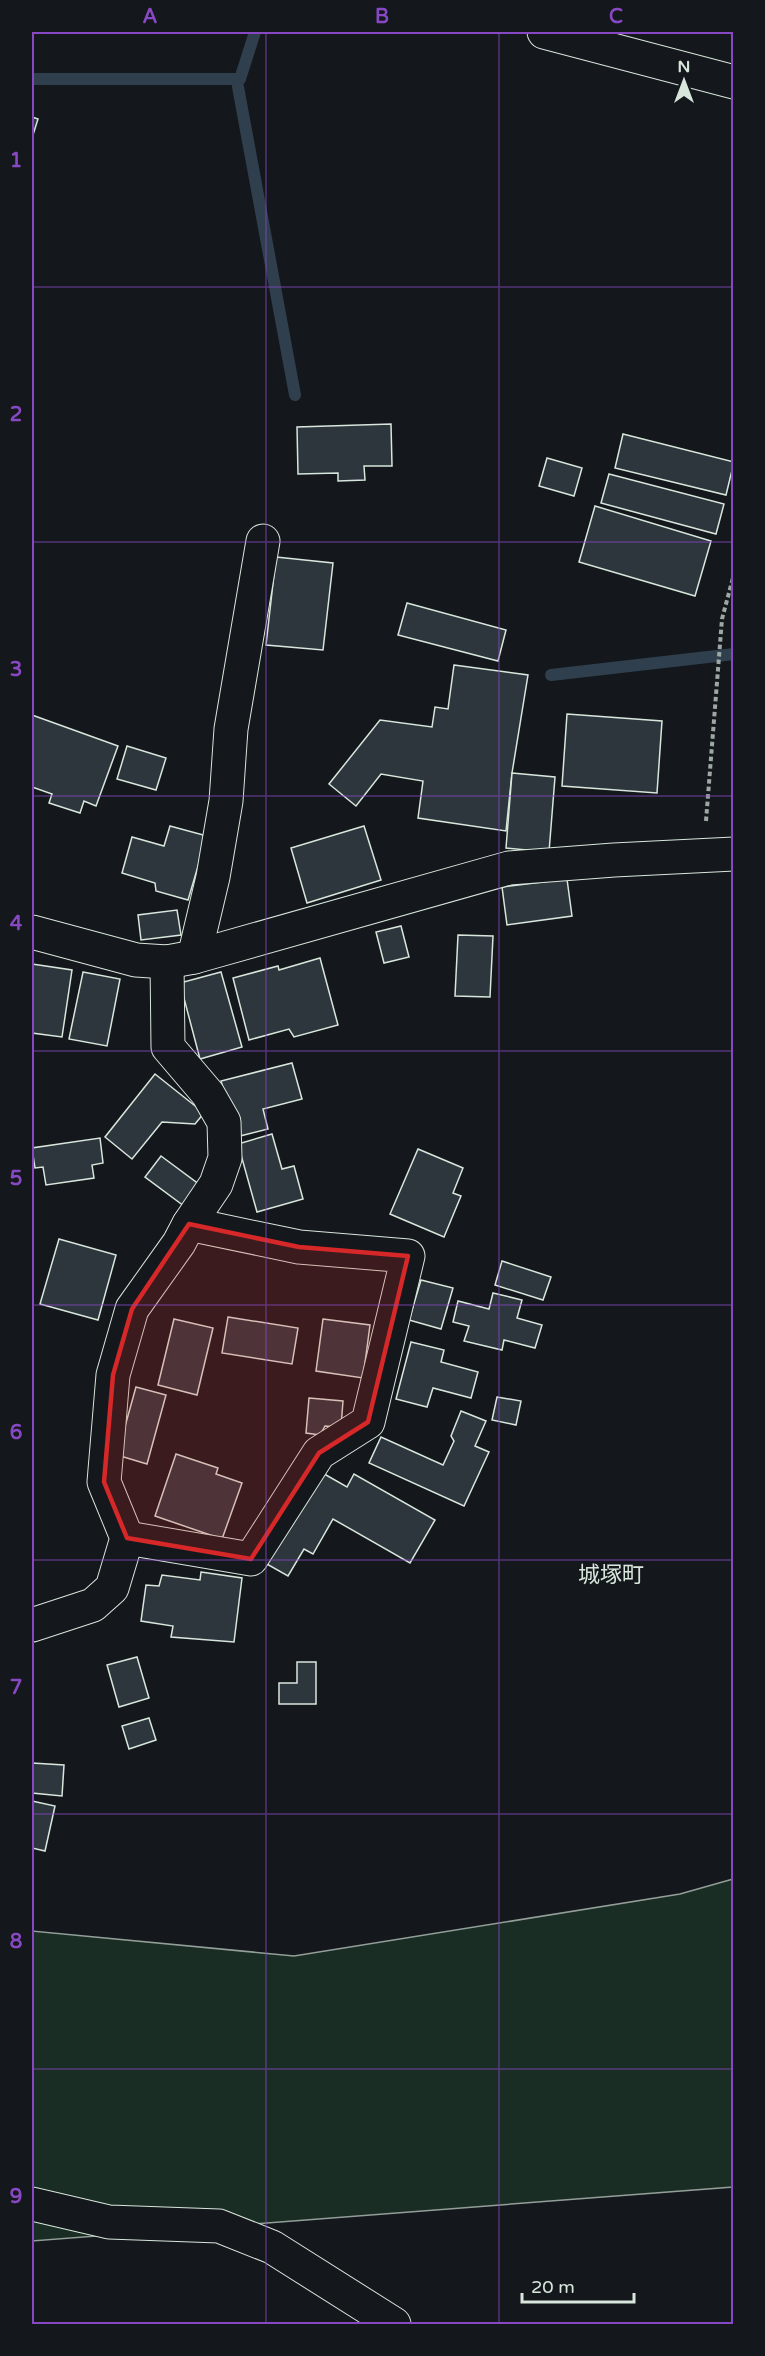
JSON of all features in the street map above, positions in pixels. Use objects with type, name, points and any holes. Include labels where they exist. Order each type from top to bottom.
[{"type":"street","points":[[544,32],[734,82]]},
{"type":"street","points":[[32,1625],[93,1605],[112,1588],[127,1538],[104,1482],[113,1375],[132,1309],[216,1184],[225,1158],[224,1122],[208,1094],[168,1047],[180,960],[213,877],[226,801],[231,729],[263,541]]},
{"type":"street","points":[[32,932],[136,960],[180,960],[509,868],[718,855]]},
{"type":"street","points":[[127,1538],[250,1559],[319,1453],[368,1422],[408,1256],[299,1247],[189,1224]]},
{"type":"street","points":[[32,2204],[109,2222],[219,2226],[272,2247],[394,2325]]},
{"type":"path","points":[[718,855],[722,619],[734,574]]},
{"type":"highlighted area","points":[[189,1224],[299,1247],[408,1256],[368,1422],[319,1453],[251,1559],[127,1538],[104,1482],[113,1375],[132,1309]]},
{"type":"green space","points":[[733,1879],[733,2187],[32,2241],[32,1931],[294,1956],[680,1894]]},
{"type":"building","points":[[32,117],[38,119],[32,138]]},
{"type":"building","points":[[391,424],[392,466],[364,466],[365,480],[338,481],[338,473],[298,474],[297,427]]},
{"type":"building","points":[[623,434],[734,462],[726,495],[615,468]]},
{"type":"building","points":[[547,458],[582,468],[574,496],[539,486]]},
{"type":"building","points":[[609,474],[724,504],[716,534],[601,503]]},
{"type":"building","points":[[595,506],[711,541],[695,596],[579,562]]},
{"type":"building","points":[[276,557],[333,563],[323,650],[266,645]]},
{"type":"building","points":[[407,603],[506,630],[498,661],[398,635]]},
{"type":"building","points":[[454,665],[528,675],[512,773],[506,831],[418,818],[423,781],[381,774],[356,806],[329,784],[380,720],[432,727],[435,707],[448,709]]},
{"type":"building","points":[[567,714],[662,721],[657,793],[562,786]]},
{"type":"building","points":[[32,715],[118,746],[96,806],[84,801],[80,813],[49,803],[52,794],[32,787]]},
{"type":"building","points":[[127,746],[166,758],[156,790],[117,779]]},
{"type":"building","points":[[512,773],[555,777],[549,852],[506,848]]},
{"type":"building","points":[[170,826],[207,836],[188,900],[156,891],[155,883],[122,873],[132,837],[164,846]]},
{"type":"building","points":[[364,826],[381,880],[307,903],[291,848]]},
{"type":"building","points":[[567,879],[572,916],[507,925],[502,887]]},
{"type":"building","points":[[177,910],[181,935],[141,940],[138,915]]},
{"type":"building","points":[[401,926],[409,957],[384,963],[376,932]]},
{"type":"building","points":[[458,935],[493,936],[490,997],[455,996]]},
{"type":"building","points":[[320,958],[338,1025],[294,1037],[289,1029],[249,1040],[233,978],[278,966],[279,970]]},
{"type":"building","points":[[32,964],[72,970],[62,1037],[32,1033]]},
{"type":"building","points":[[83,972],[120,979],[107,1046],[69,1039]]},
{"type":"building","points":[[221,972],[242,1047],[200,1059],[180,983]]},
{"type":"building","points":[[292,1063],[302,1099],[263,1109],[268,1129],[236,1137],[221,1081]]},
{"type":"building","points":[[155,1074],[204,1113],[195,1124],[162,1122],[132,1159],[105,1137]]},
{"type":"building","points":[[272,1134],[282,1169],[294,1166],[303,1199],[257,1212],[238,1144]]},
{"type":"building","points":[[100,1138],[103,1163],[92,1165],[94,1178],[46,1185],[43,1167],[35,1168],[32,1148]]},
{"type":"building","points":[[418,1149],[463,1168],[453,1193],[461,1196],[444,1237],[390,1214]]},
{"type":"building","points":[[161,1156],[200,1185],[184,1206],[145,1177]]},
{"type":"building","points":[[59,1239],[116,1255],[98,1320],[40,1304]]},
{"type":"building","points":[[502,1261],[551,1277],[543,1300],[495,1285]]},
{"type":"building","points":[[421,1280],[453,1288],[441,1329],[409,1320]]},
{"type":"building","points":[[493,1293],[522,1300],[517,1318],[542,1325],[535,1348],[504,1340],[502,1350],[464,1341],[469,1326],[453,1322],[458,1301],[489,1309]]},
{"type":"building","points":[[228,1317],[298,1328],[292,1364],[222,1353]]},
{"type":"building","points":[[174,1319],[213,1328],[197,1395],[158,1385]]},
{"type":"building","points":[[323,1319],[370,1325],[363,1378],[316,1371]]},
{"type":"building","points":[[411,1342],[444,1350],[441,1362],[478,1372],[471,1398],[433,1388],[427,1407],[396,1399]]},
{"type":"building","points":[[136,1387],[166,1395],[147,1464],[117,1455]]},
{"type":"building","points":[[497,1397],[521,1401],[516,1425],[492,1420]]},
{"type":"building","points":[[309,1398],[343,1401],[341,1427],[325,1426],[320,1435],[306,1433]]},
{"type":"building","points":[[461,1411],[486,1421],[475,1446],[489,1452],[464,1506],[369,1463],[381,1437],[443,1465],[454,1441],[451,1436]]},
{"type":"building","points":[[176,1454],[218,1468],[216,1474],[242,1483],[222,1539],[155,1516]]},
{"type":"building","points":[[319,1471],[347,1487],[354,1474],[435,1520],[410,1563],[333,1519],[313,1554],[304,1549],[288,1576],[265,1563]]},
{"type":"building","points":[[201,1572],[242,1578],[234,1642],[171,1637],[173,1626],[141,1621],[146,1585],[159,1586],[162,1575],[200,1580]]},
{"type":"building","points":[[137,1657],[149,1698],[119,1707],[107,1665]]},
{"type":"building","points":[[297,1662],[316,1662],[316,1704],[279,1704],[279,1683],[297,1683]]},
{"type":"building","points":[[149,1718],[156,1740],[129,1749],[122,1726]]},
{"type":"building","points":[[32,1763],[64,1765],[62,1796],[32,1793]]},
{"type":"building","points":[[32,1801],[55,1806],[45,1851],[32,1848]]},
{"type":"waterway","points":[[32,79],[240,79],[255,32]]},
{"type":"waterway","points":[[238,87],[295,395]]},
{"type":"waterway","points":[[551,675],[734,654]]},
{"type":"district","name":"城塚町","points":[[611,1575]]}]
